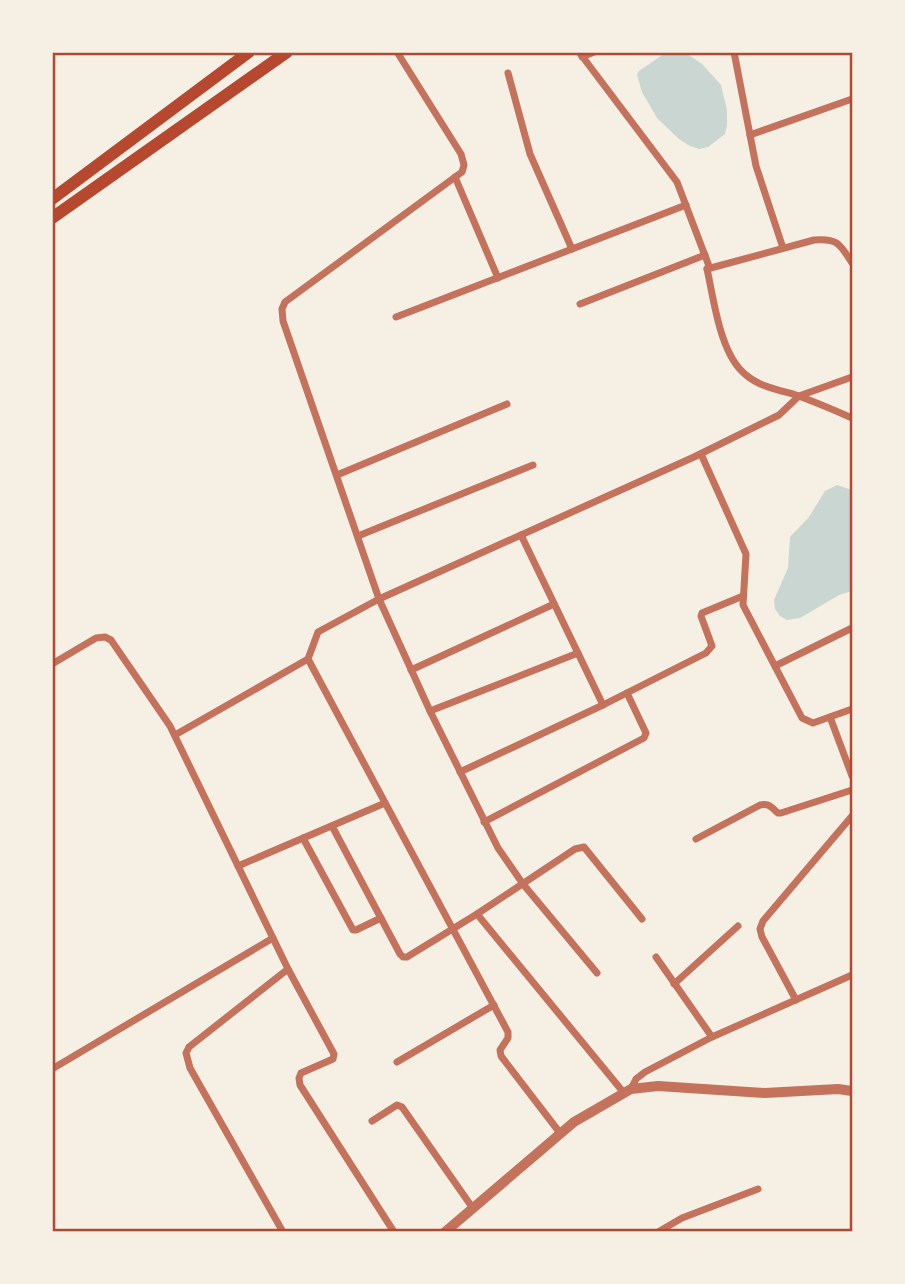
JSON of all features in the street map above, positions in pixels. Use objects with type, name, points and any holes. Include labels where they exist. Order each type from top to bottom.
[{"type":"highway","points":[[52,199],[250,52]]},
{"type":"highway","points":[[52,218],[287,52]]},
{"type":"street","points":[[397,52],[461,154],[464,165],[462,172],[285,302],[282,309],[284,321],[379,599],[430,711],[498,848],[523,884],[597,973]]},
{"type":"street","points":[[594,52],[581,55],[677,182],[709,266],[720,332],[734,362],[744,374],[760,384],[799,396],[852,418]]},
{"type":"street","points":[[734,52],[756,166],[783,248]]},
{"type":"street","points":[[508,73],[530,154],[572,249]]},
{"type":"street","points":[[750,135],[852,99]]},
{"type":"street","points":[[455,177],[498,278]]},
{"type":"street","points":[[396,317],[686,205]]},
{"type":"street","points":[[708,269],[814,240],[828,239],[834,240],[843,248],[852,263]]},
{"type":"street","points":[[843,248],[852,244]]},
{"type":"street","points":[[580,304],[705,256]]},
{"type":"street","points":[[175,735],[308,659],[318,632],[379,599],[701,454],[779,415],[799,396],[852,377]]},
{"type":"street","points":[[337,475],[507,404]]},
{"type":"street","points":[[701,454],[746,554],[743,605],[802,718],[813,723],[852,709]]},
{"type":"street","points":[[358,536],[533,465]]},
{"type":"street","points":[[521,536],[603,705]]},
{"type":"street","points":[[460,772],[603,705],[710,650],[712,646],[702,613],[743,596]]},
{"type":"street","points":[[411,670],[554,604]]},
{"type":"street","points":[[775,666],[852,628]]},
{"type":"street","points":[[52,664],[96,638],[111,640],[170,726],[288,969],[334,1054],[332,1059],[302,1073],[299,1078],[300,1085],[394,1231]]},
{"type":"street","points":[[430,711],[578,653]]},
{"type":"street","points":[[308,659],[508,1032],[508,1038],[500,1050],[501,1056],[560,1133]]},
{"type":"street","points":[[484,822],[644,738],[646,733],[627,693]]},
{"type":"street","points":[[830,717],[852,776]]},
{"type":"street","points":[[696,839],[760,805],[771,805],[781,813],[852,790]]},
{"type":"street","points":[[238,866],[385,803]]},
{"type":"street","points":[[796,1000],[761,937],[760,929],[763,921],[852,818]]},
{"type":"street","points":[[332,826],[403,957],[477,914],[575,849],[584,848],[642,919]]},
{"type":"street","points":[[303,838],[352,930],[381,918]]},
{"type":"street","points":[[477,914],[627,1091]]},
{"type":"street","points":[[674,984],[738,926]]},
{"type":"street","points":[[52,1069],[273,938]]},
{"type":"street","points":[[656,957],[712,1037]]},
{"type":"street","points":[[283,1231],[190,1068],[186,1053],[189,1047],[288,969]]},
{"type":"street","points":[[627,1091],[645,1072],[712,1037],[852,975]]},
{"type":"street","points":[[397,1062],[494,1005]]},
{"type":"street","points":[[445,1231],[574,1122],[627,1091],[658,1086],[765,1093],[838,1089],[852,1091]]},
{"type":"street","points":[[372,1121],[397,1105],[402,1107],[471,1208]]},
{"type":"street","points":[[664,1230],[682,1218],[758,1189]]},
{"type":"shaded area","points":[[665,53],[686,53],[702,64],[721,85],[727,110],[727,125],[725,134],[708,147],[699,149],[679,139],[657,118],[642,92],[637,75],[639,71]]},
{"type":"shaded area","points":[[837,485],[852,492],[852,591],[839,595],[800,618],[787,620],[775,609],[774,600],[788,568],[790,537],[809,517],[825,491]]}]
